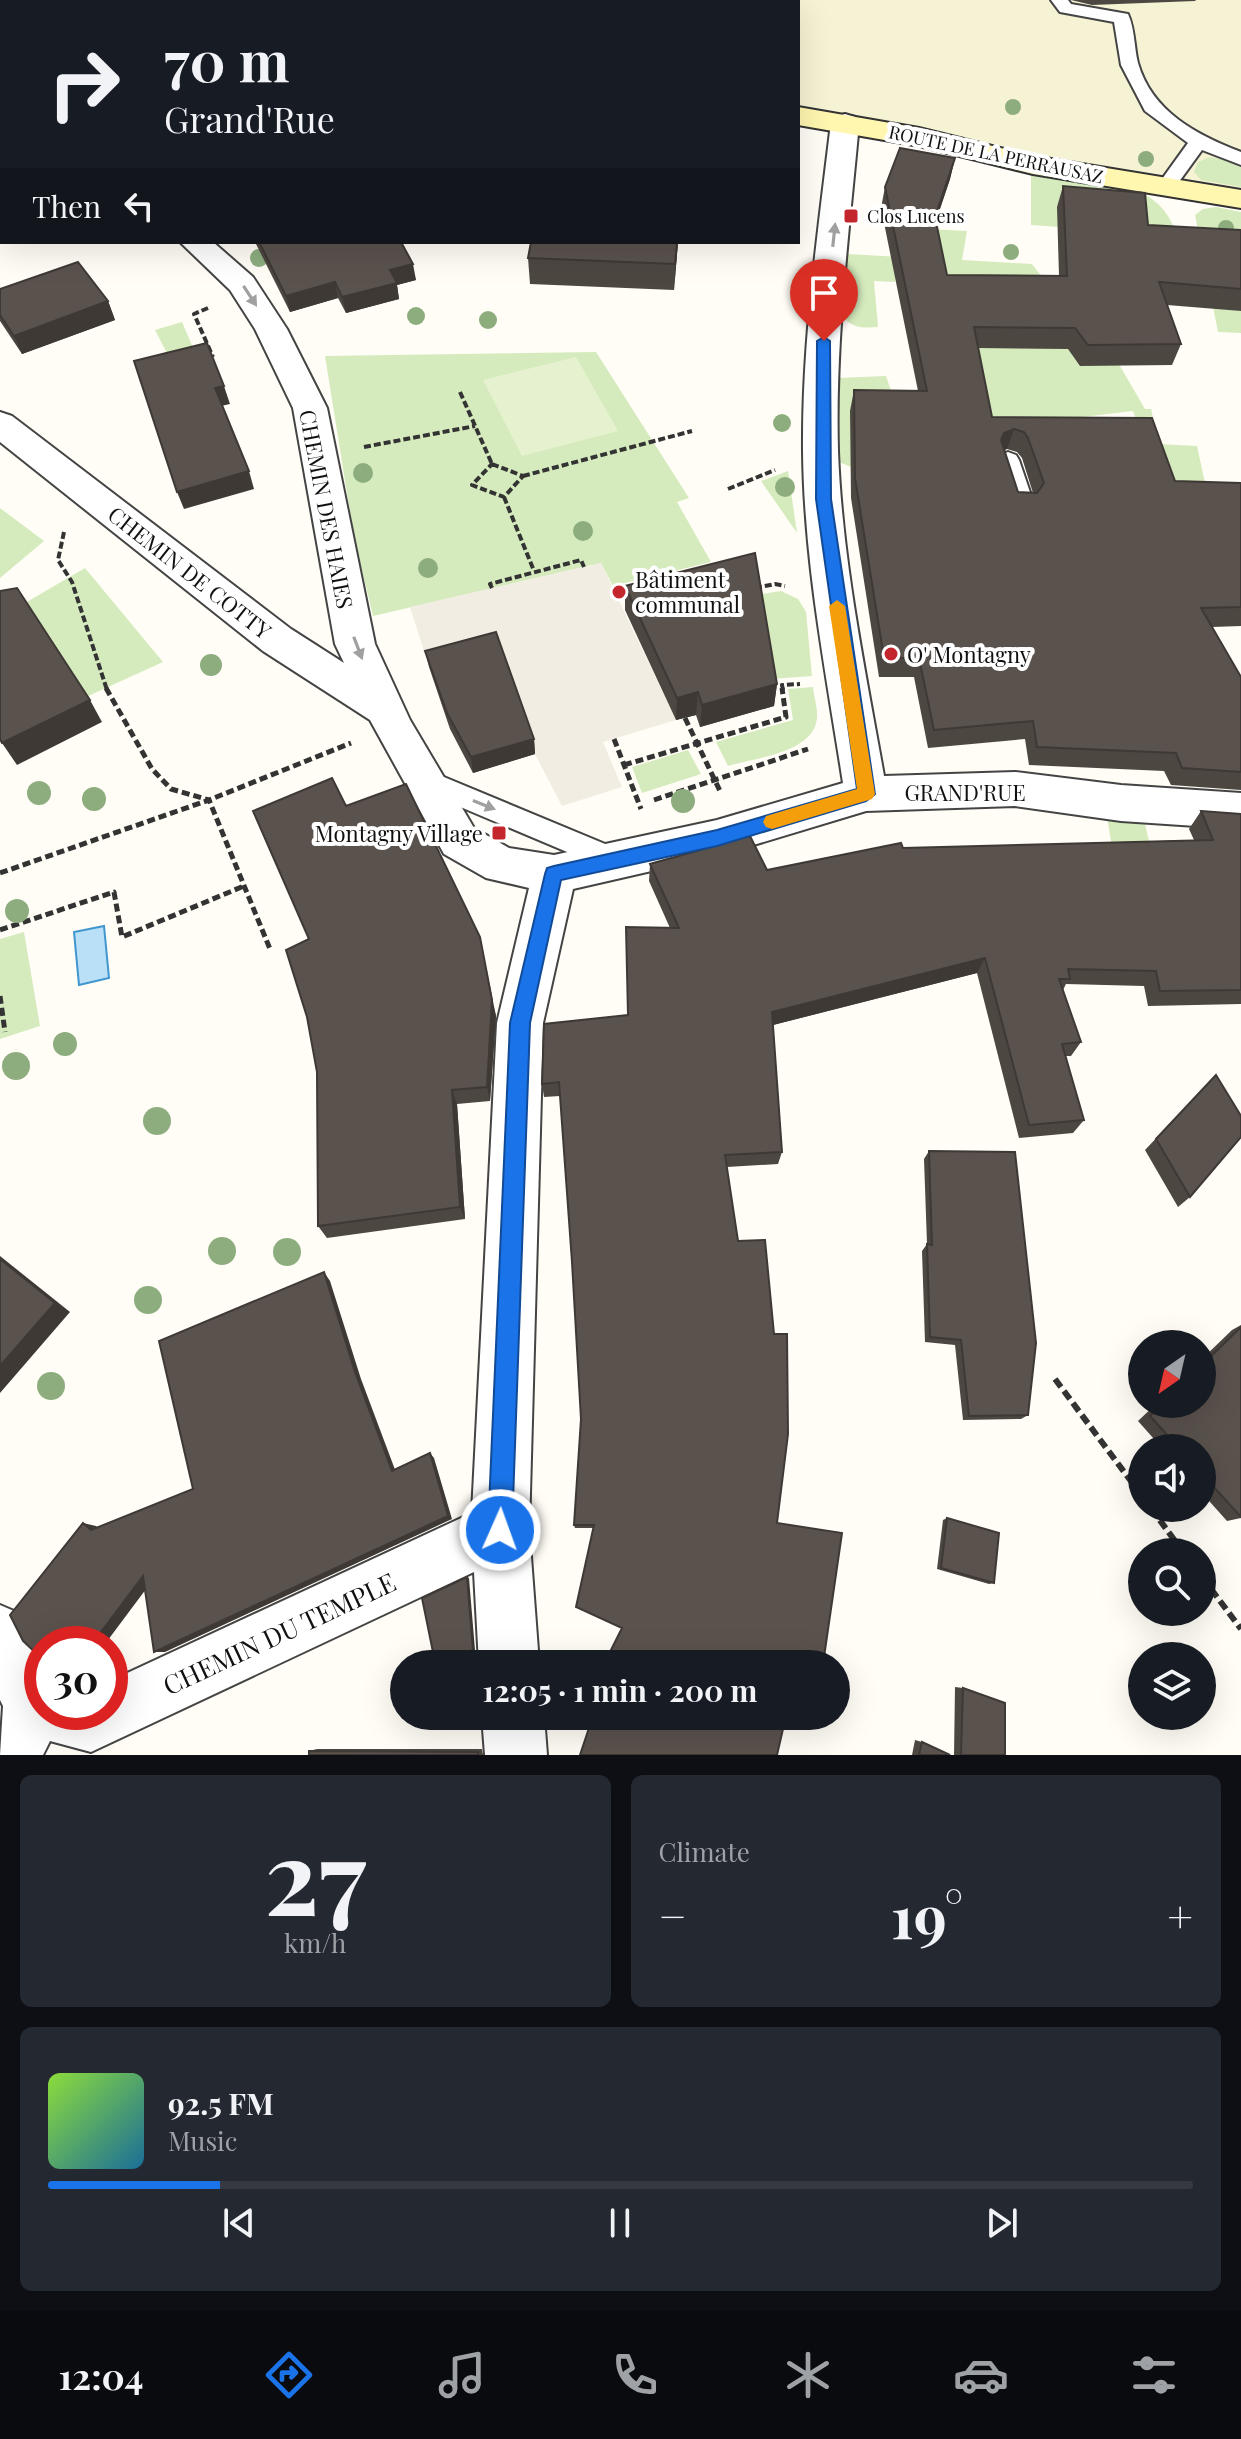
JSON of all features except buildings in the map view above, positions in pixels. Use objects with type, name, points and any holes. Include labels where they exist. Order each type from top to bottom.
[{"type":"street","name":"ROUTE DE LA PERRAUSAZ","points":[[800,116],[919,137],[1033,165],[1241,199]]},
{"type":"street","points":[[845,123],[824,341],[823,499],[866,794]]},
{"type":"street","name":"CHEMIN DES HAIES","points":[[197,244],[242,284],[271,329],[310,408],[355,644],[390,719],[459,841],[501,865],[554,874]]},
{"type":"street","name":"CHEMIN DE COTTY","points":[[0,424],[277,640],[390,719]]},
{"type":"street","name":"GRAND'RUE","points":[[554,874],[740,831],[866,794],[1015,789],[1121,803],[1241,811]]},
{"type":"street","points":[[508,1650],[500,1530],[520,1023],[554,874]]},
{"type":"street","name":"CHEMIN DU TEMPLE","points":[[128,1704],[500,1530]]},
{"type":"street","points":[[0,1635],[24,1692]]},
{"type":"street","points":[[514,1730],[516,1755]]},
{"type":"lane","points":[[1059,0],[1066,8],[1122,18],[1130,65],[1154,111],[1198,142],[1241,159]]},
{"type":"lane","points":[[1166,186],[1198,142]]},
{"type":"lane","points":[[1008,460],[1022,504]]},
{"type":"lane","points":[[427,781],[612,859]]},
{"type":"path","points":[[460,392],[492,464],[523,476]]},
{"type":"path","points":[[319,455],[475,426]]},
{"type":"path","points":[[504,497],[523,476],[692,431]]},
{"type":"path","points":[[492,464],[472,485],[504,497],[534,571]]},
{"type":"path","points":[[88,492],[69,507],[58,560],[72,582],[108,694],[152,769],[171,789],[209,800]]},
{"type":"path","points":[[492,588],[490,584],[581,560],[584,567]]},
{"type":"path","points":[[751,588],[775,584],[796,589]]},
{"type":"path","points":[[624,765],[786,717],[782,685],[847,680]]},
{"type":"path","points":[[685,718],[740,831]]},
{"type":"path","points":[[0,873],[209,800],[390,719]]},
{"type":"path","points":[[614,739],[658,851]]},
{"type":"path","points":[[640,804],[813,747]]},
{"type":"path","points":[[209,800],[270,949]]},
{"type":"path","points":[[0,930],[114,892],[122,937],[244,886]]},
{"type":"path","points":[[0,996],[5,1032]]},
{"type":"path","points":[[1055,1379],[1128,1477]]},
{"type":"path","points":[[1216,1596],[1241,1629]]},
{"type":"shaded area","points":[[800,0],[1241,0],[1241,199],[800,121]]},
{"type":"shaded area","points":[[601,563],[676,720],[603,742],[622,787],[562,806],[535,754],[429,667],[410,607]]},
{"type":"green space","points":[[1210,157],[1241,163],[1241,187],[1201,180],[1194,172],[1198,162]]},
{"type":"green space","points":[[1031,174],[1146,195],[1165,212],[1177,235],[1031,225]]},
{"type":"green space","points":[[1216,207],[1241,212],[1241,252],[1224,309],[1241,311],[1241,333],[1218,332],[1195,215],[1203,209]]},
{"type":"green space","points":[[928,229],[967,231],[962,260],[1032,264],[1048,285],[1104,318],[1120,366],[1145,409],[1151,409],[1159,444],[1197,446],[1205,483],[1158,481],[1133,411],[992,428],[938,277],[895,277],[895,282],[874,281],[878,327],[858,327],[846,320],[842,316],[847,254],[919,258]]},
{"type":"green space","points":[[182,322],[197,357],[172,363],[155,330]]},
{"type":"green space","points":[[596,352],[689,498],[677,502],[711,562],[613,586],[601,563],[373,616],[354,537],[325,356]]},
{"type":"green space","points":[[576,357],[618,431],[522,456],[483,380]]},
{"type":"green space","points":[[886,376],[898,411],[850,411],[851,467],[839,462],[835,411],[838,378]]},
{"type":"green space","points":[[788,471],[797,533],[761,481]]},
{"type":"green space","points":[[0,508],[44,541],[0,578]]},
{"type":"green space","points":[[85,568],[163,662],[86,697],[25,603]]},
{"type":"green space","points":[[781,591],[798,599],[806,612],[812,676],[771,679],[755,595]]},
{"type":"green space","points":[[813,687],[817,718],[813,730],[805,739],[767,757],[728,766],[716,742],[793,720],[788,689]]},
{"type":"green space","points":[[688,750],[701,774],[642,793],[632,767]]},
{"type":"green space","points":[[1107,817],[1144,820],[1153,858],[1114,859]]},
{"type":"green space","points":[[24,932],[40,1026],[0,1039],[0,939]]},
{"type":"water","points":[[104,926],[109,978],[79,985],[74,932]]},
{"type":"slow traffic","points":[[772,822],[866,794],[837,606]]},
{"type":"place","name":"Clos Lucens","points":[[851,216]]},
{"type":"place","name":"Bâtiment communal","points":[[619,592]]},
{"type":"place","name":"O' Montagny","points":[[891,654]]},
{"type":"place","name":"Montagny Village","points":[[499,833]]},
{"type":"route","points":[[500,1530],[520,1023],[554,874],[717,838],[866,794],[823,499],[824,341]]}]
